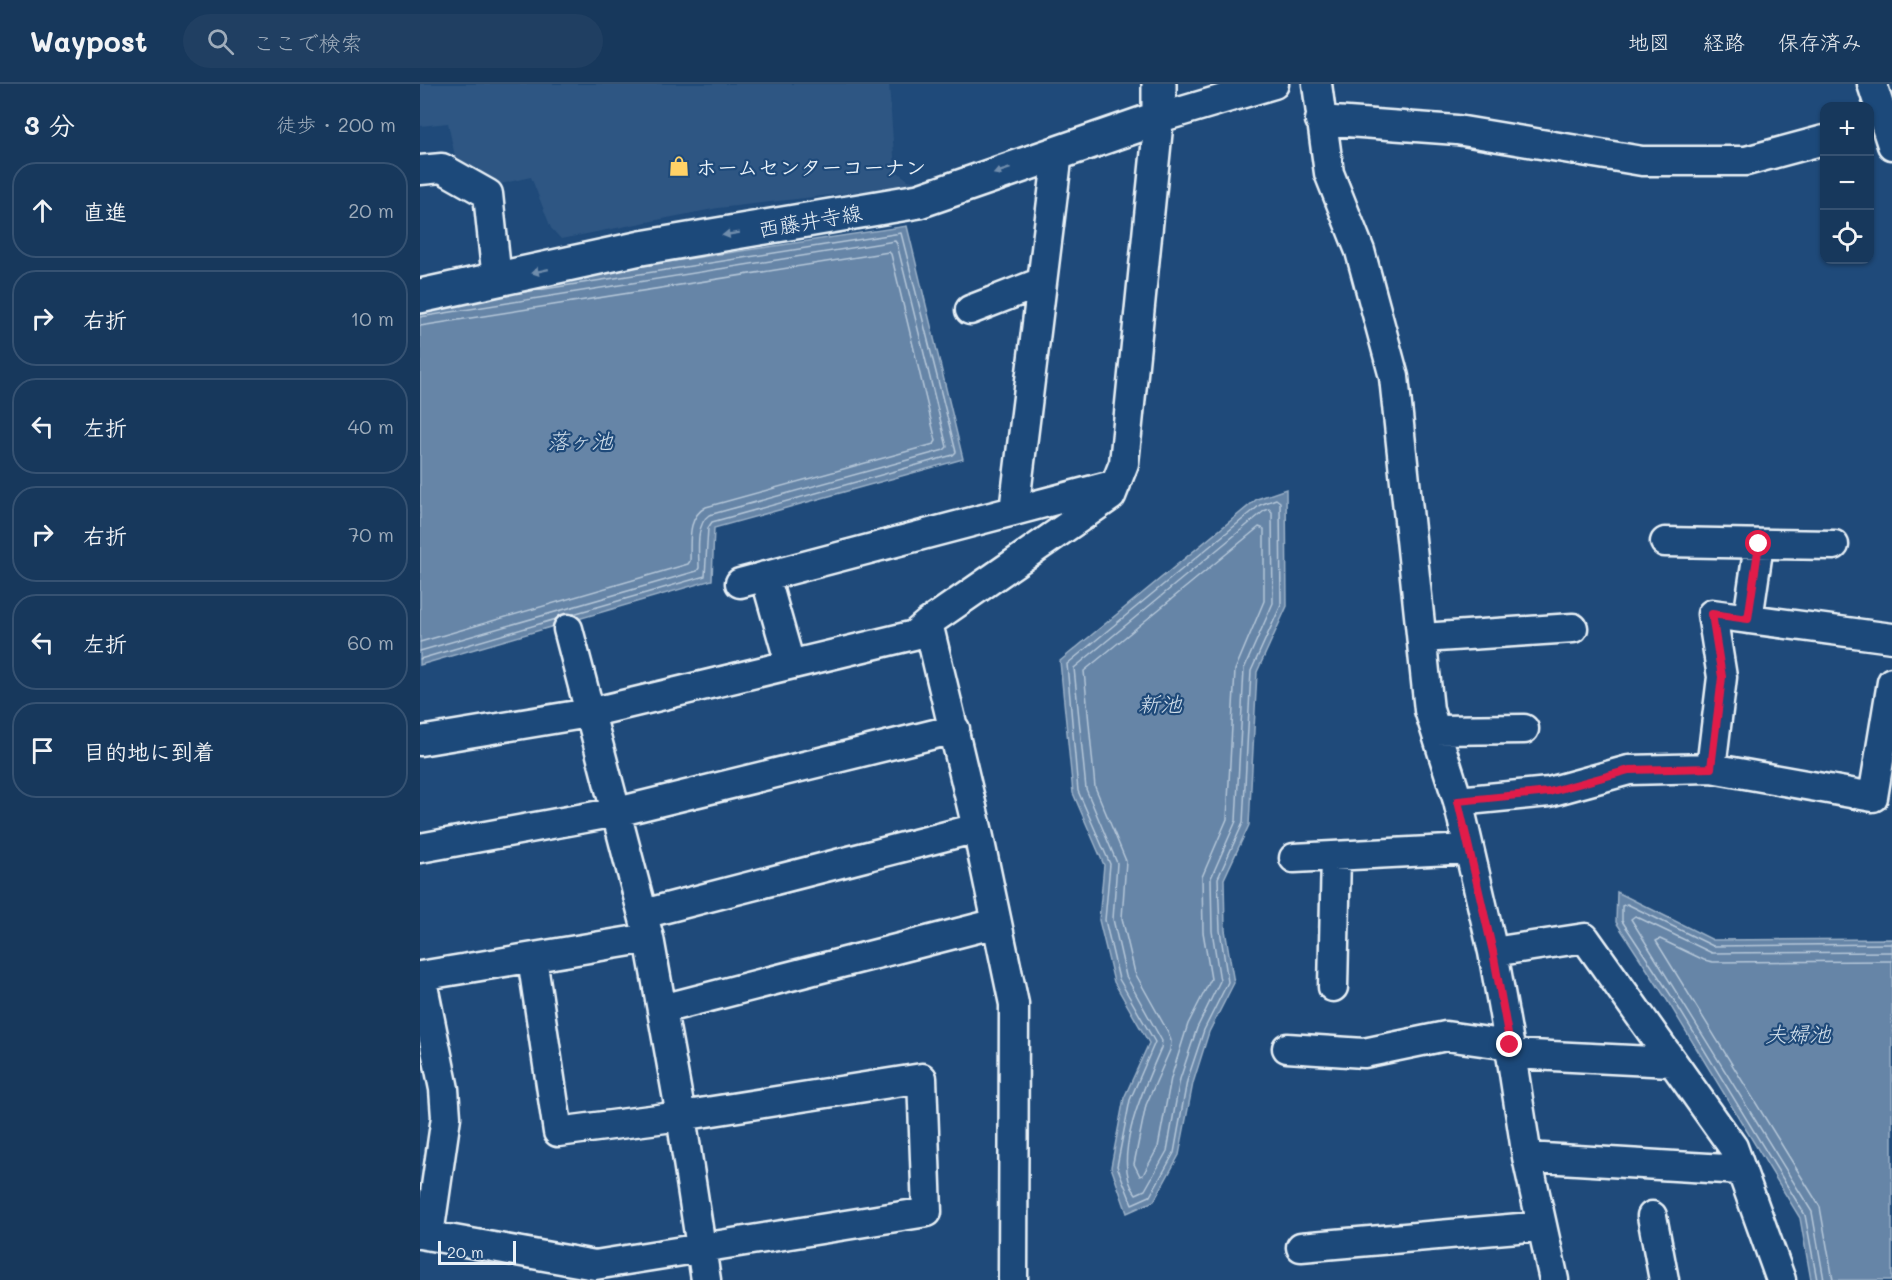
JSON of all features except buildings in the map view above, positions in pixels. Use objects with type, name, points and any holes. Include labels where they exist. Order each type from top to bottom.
[{"type":"main road","points":[[1159,84],[1159,118]]},
{"type":"main road","name":"西藤井寺線","points":[[420,296],[641,248],[919,201],[1159,118]]},
{"type":"street","points":[[420,741],[589,713],[914,635],[1111,496],[1124,463],[1159,118],[1274,84]]},
{"type":"street","points":[[1317,84],[1320,120],[1329,173],[1360,251],[1394,377],[1429,710],[1458,801],[1493,952],[1527,1157],[1554,1280]]},
{"type":"street","points":[[1872,84],[1885,130]]},
{"type":"street","points":[[1320,120],[1456,130],[1642,161],[1746,161],[1820,141]]},
{"type":"street","points":[[1014,511],[1058,152]]},
{"type":"street","points":[[420,170],[442,168],[488,194],[497,280]]},
{"type":"street","points":[[970,310],[1042,282]]},
{"type":"street","points":[[790,664],[752,579],[1116,484]]},
{"type":"street","points":[[1665,542],[1834,545]]},
{"type":"street","points":[[1748,619],[1759,544]]},
{"type":"street","points":[[1711,768],[1722,677],[1712,614],[1892,638]]},
{"type":"street","points":[[928,623],[955,729],[1014,1004],[1013,1280]]},
{"type":"street","points":[[1422,638],[1573,628]]},
{"type":"street","points":[[568,630],[646,926],[681,1116],[706,1280]]},
{"type":"street","points":[[1458,801],[1549,792],[1629,770],[1711,768],[1882,797],[1892,688]]},
{"type":"street","points":[[420,848],[617,812],[955,729]]},
{"type":"street","points":[[1436,730],[1524,729]]},
{"type":"street","points":[[532,958],[558,1132],[681,1116],[922,1078],[927,1212],[595,1265],[425,1235],[446,1117],[444,1089],[420,976],[532,958],[977,828]]},
{"type":"street","points":[[1294,858],[1469,849]]},
{"type":"street","points":[[1333,987],[1336,856]]},
{"type":"street","points":[[662,1009],[997,923]]},
{"type":"street","points":[[1493,952],[1585,938],[1732,1147],[1781,1280]]},
{"type":"street","points":[[1287,1048],[1364,1053],[1446,1036],[1511,1050],[1671,1062]]},
{"type":"street","points":[[1527,1157],[1741,1170]]},
{"type":"street","points":[[1652,1216],[1664,1280]]},
{"type":"street","points":[[1301,1247],[1542,1226]]},
{"type":"shaded area","name":"ホームセンターコーナン","points":[[420,84],[889,84],[895,170],[908,180],[926,184],[718,208],[561,239],[551,228],[531,177],[496,185],[456,161],[448,123],[420,126]]},
{"type":"water","name":"落ヶ池","points":[[907,226],[963,459],[714,528],[712,580],[420,665],[420,303],[635,267]]},
{"type":"water","name":"新池","points":[[1286,489],[1287,606],[1257,672],[1249,825],[1224,879],[1225,930],[1234,983],[1209,1032],[1193,1083],[1179,1155],[1154,1201],[1127,1213],[1111,1167],[1124,1098],[1149,1043],[1114,982],[1099,920],[1104,865],[1073,793],[1060,661],[1257,499]]},
{"type":"water","name":"夫婦池","points":[[1617,892],[1713,940],[1892,939],[1892,1280],[1811,1280],[1800,1218],[1667,1000],[1616,922]]},
{"type":"place","name":"ホームセンターコーナン","points":[[679,166]]},
{"type":"route","points":[[1510,1045],[1493,952],[1458,801],[1549,792],[1629,770],[1711,768],[1722,677],[1712,614],[1748,619],[1759,544]]}]
